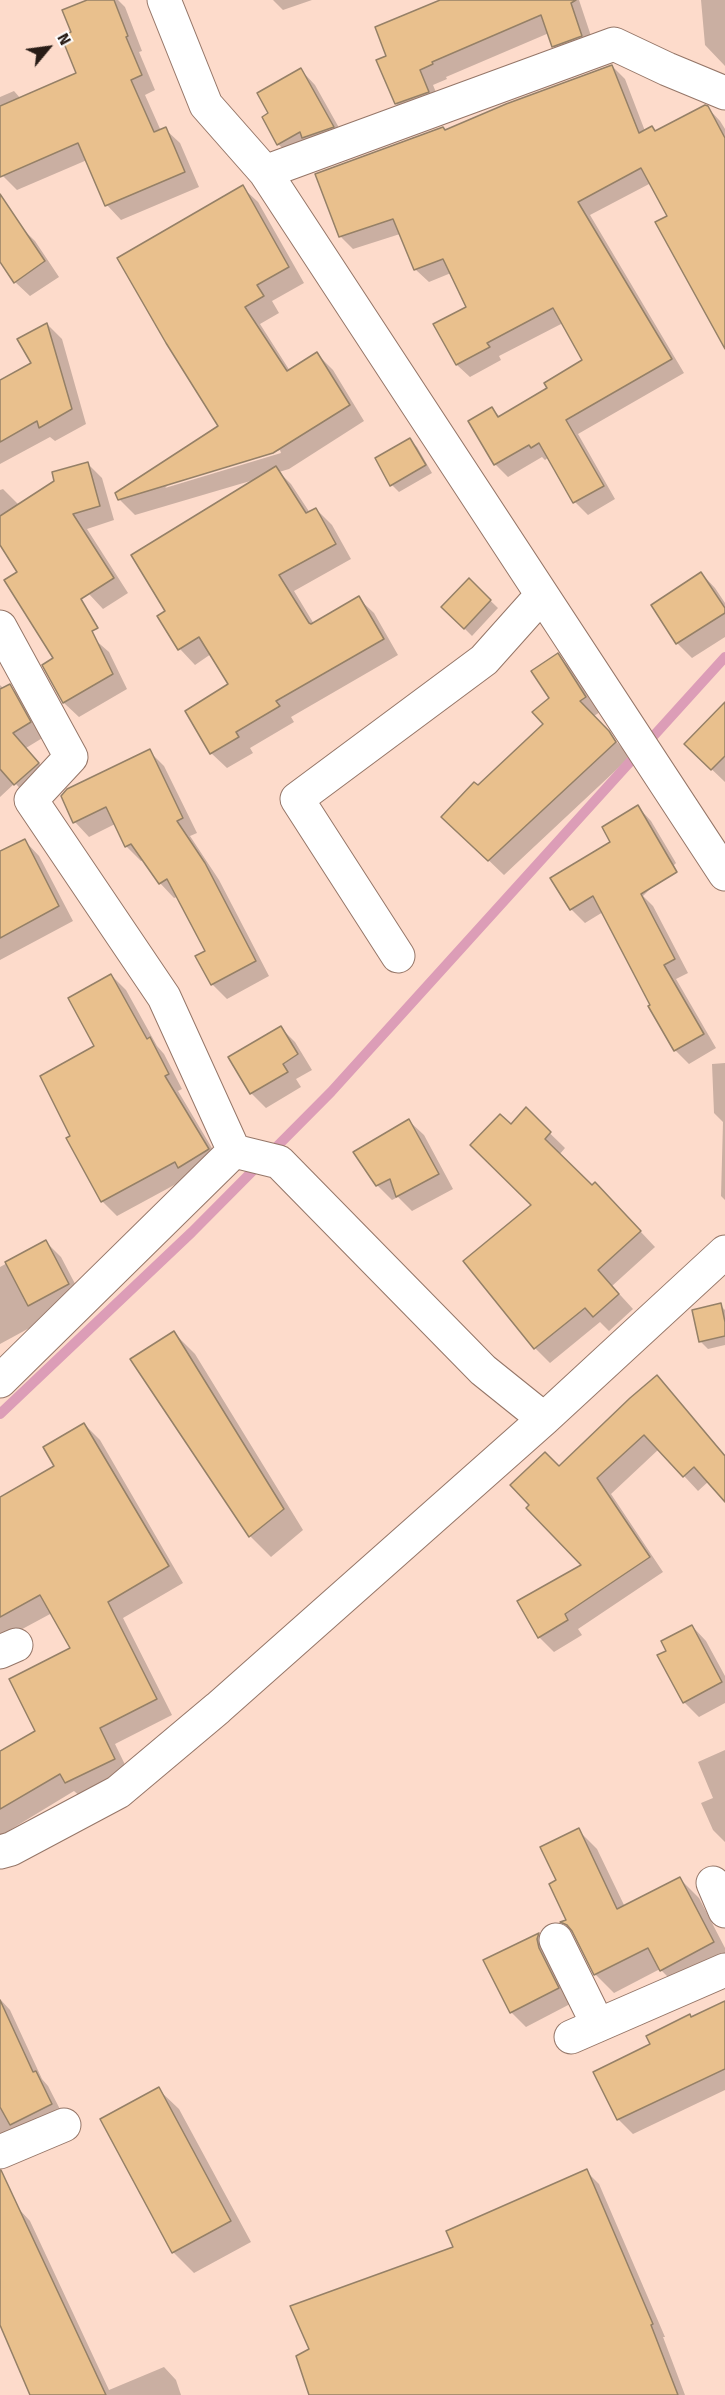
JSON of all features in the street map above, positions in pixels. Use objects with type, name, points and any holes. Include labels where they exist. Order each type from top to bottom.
[{"type":"street","points":[[164,0],[206,105],[264,172],[725,874]]},
{"type":"street","points":[[264,172],[614,44],[725,93]]},
{"type":"street","points":[[398,956],[297,800],[484,660],[542,595]]},
{"type":"street","points":[[0,627],[71,757],[31,800],[164,997],[237,1152]]},
{"type":"street","points":[[237,1152],[279,1162],[483,1370],[544,1419]]},
{"type":"street","points":[[0,1381],[237,1152]]},
{"type":"street","points":[[0,1852],[10,1849],[118,1792],[218,1708],[544,1419],[725,1252]]},
{"type":"street","points":[[556,1940],[584,2031],[725,1970]]},
{"type":"street","points":[[0,2152],[64,2125]]},
{"type":"building","points":[[87,0],[114,0],[142,75],[131,80],[154,132],[166,127],[185,172],[105,206],[78,143],[0,177],[0,106],[76,73],[61,36],[71,32],[62,10]]},
{"type":"building","points":[[440,0],[576,0],[571,3],[582,36],[552,47],[541,15],[432,62],[433,64],[420,70],[429,92],[395,104],[376,60],[386,56],[375,27]]},
{"type":"building","points":[[612,65],[639,133],[652,126],[655,131],[705,105],[708,106],[725,138],[725,349],[655,222],[667,216],[641,168],[578,202],[672,359],[566,420],[604,486],[573,503],[539,443],[531,448],[529,445],[494,465],[468,421],[492,407],[498,417],[547,388],[544,383],[582,360],[553,308],[487,343],[490,347],[456,365],[433,324],[466,307],[443,259],[414,270],[393,219],[339,237],[315,174],[443,127],[445,130],[506,104]]},
{"type":"building","points":[[301,68],[334,127],[302,138],[300,132],[277,145],[262,117],[268,113],[257,93]]},
{"type":"building","points":[[243,185],[289,267],[257,285],[264,296],[245,307],[287,371],[317,352],[350,405],[273,453],[118,500],[115,493],[218,426],[166,343],[117,258]]},
{"type":"building","points":[[0,194],[45,261],[14,283],[0,262]]},
{"type":"building","points":[[47,323],[72,409],[39,428],[37,421],[0,442],[0,380],[31,363],[17,339]]},
{"type":"building","points":[[410,438],[426,465],[390,486],[375,458]]},
{"type":"building","points":[[88,462],[100,506],[73,514],[114,578],[81,599],[98,628],[92,631],[113,674],[63,703],[42,665],[53,658],[4,580],[17,572],[0,545],[0,516],[54,481],[52,472]]},
{"type":"building","points":[[276,466],[306,513],[316,508],[336,544],[279,575],[309,623],[311,624],[359,596],[384,639],[276,701],[280,706],[236,732],[239,737],[210,754],[185,711],[228,684],[199,637],[178,650],[157,616],[165,611],[131,555]]},
{"type":"building","points":[[701,572],[725,608],[725,613],[676,644],[651,605]]},
{"type":"building","points":[[469,578],[491,600],[464,629],[441,607]]},
{"type":"building","points":[[558,653],[586,697],[580,701],[609,731],[616,742],[488,861],[441,817],[474,782],[478,785],[543,724],[532,712],[549,698],[531,671]]},
{"type":"building","points":[[10,684],[31,722],[13,733],[39,763],[14,785],[0,769],[0,689]]},
{"type":"building","points":[[725,702],[725,756],[711,770],[684,744]]},
{"type":"building","points":[[150,749],[183,818],[177,821],[205,863],[256,961],[211,985],[195,956],[205,951],[167,879],[159,884],[131,844],[125,847],[106,807],[73,823],[61,796],[67,789]]},
{"type":"building","points":[[638,805],[677,872],[641,894],[675,959],[664,965],[704,1034],[674,1051],[648,1006],[650,1005],[593,896],[570,910],[550,878],[610,842],[602,827]]},
{"type":"building","points":[[25,839],[59,906],[0,938],[0,851]]},
{"type":"building","points":[[111,974],[147,1039],[150,1037],[169,1074],[165,1076],[209,1149],[178,1168],[175,1162],[101,1202],[66,1138],[70,1136],[40,1076],[94,1046],[68,998]]},
{"type":"building","points":[[281,1026],[298,1054],[283,1064],[288,1072],[250,1094],[228,1057]]},
{"type":"building","points":[[526,1107],[551,1132],[545,1139],[592,1185],[595,1182],[641,1231],[598,1270],[619,1294],[593,1317],[585,1308],[534,1349],[463,1261],[531,1205],[470,1145],[500,1114],[511,1124]]},
{"type":"building","points":[[409,1119],[439,1174],[396,1197],[390,1179],[376,1186],[353,1152]]},
{"type":"building","points":[[46,1240],[69,1284],[28,1306],[5,1262]]},
{"type":"building","points":[[721,1303],[725,1336],[699,1342],[692,1310]]},
{"type":"building","points":[[174,1331],[284,1509],[249,1537],[130,1359]]},
{"type":"building","points":[[657,1375],[725,1456],[725,1502],[694,1467],[683,1477],[644,1435],[597,1478],[650,1557],[565,1614],[568,1620],[538,1638],[517,1601],[581,1565],[526,1508],[529,1505],[510,1485],[545,1452],[559,1466]]},
{"type":"building","points":[[84,1423],[169,1566],[108,1602],[157,1699],[100,1728],[115,1759],[65,1783],[60,1774],[0,1809],[0,1751],[35,1731],[9,1679],[70,1648],[40,1595],[0,1617],[0,1497],[54,1466],[43,1447]]},
{"type":"building","points":[[692,1625],[722,1682],[683,1703],[657,1655],[666,1651],[661,1641]]},
{"type":"building","points":[[579,1828],[617,1909],[680,1877],[714,1942],[660,1971],[648,1948],[594,1975],[572,1931],[560,1922],[566,1920],[549,1884],[556,1880],[540,1847]]},
{"type":"building","points":[[539,1933],[537,1939],[539,1948],[559,1988],[510,2013],[483,1960]]},
{"type":"building","points":[[0,2000],[33,2072],[36,2071],[52,2104],[10,2125],[0,2107]]},
{"type":"building","points":[[725,2001],[725,2069],[617,2120],[593,2072],[650,2044],[646,2036],[690,2014],[691,2017]]},
{"type":"building","points":[[159,2087],[231,2221],[172,2253],[100,2119]]},
{"type":"building","points":[[587,2169],[653,2324],[651,2325],[678,2395],[309,2395],[296,2356],[309,2349],[290,2306],[453,2247],[446,2231]]},
{"type":"building","points":[[0,2170],[106,2395],[30,2395],[0,2325]]},
{"type":"waterway","points":[[0,1414],[192,1232],[331,1092],[725,657]]}]
